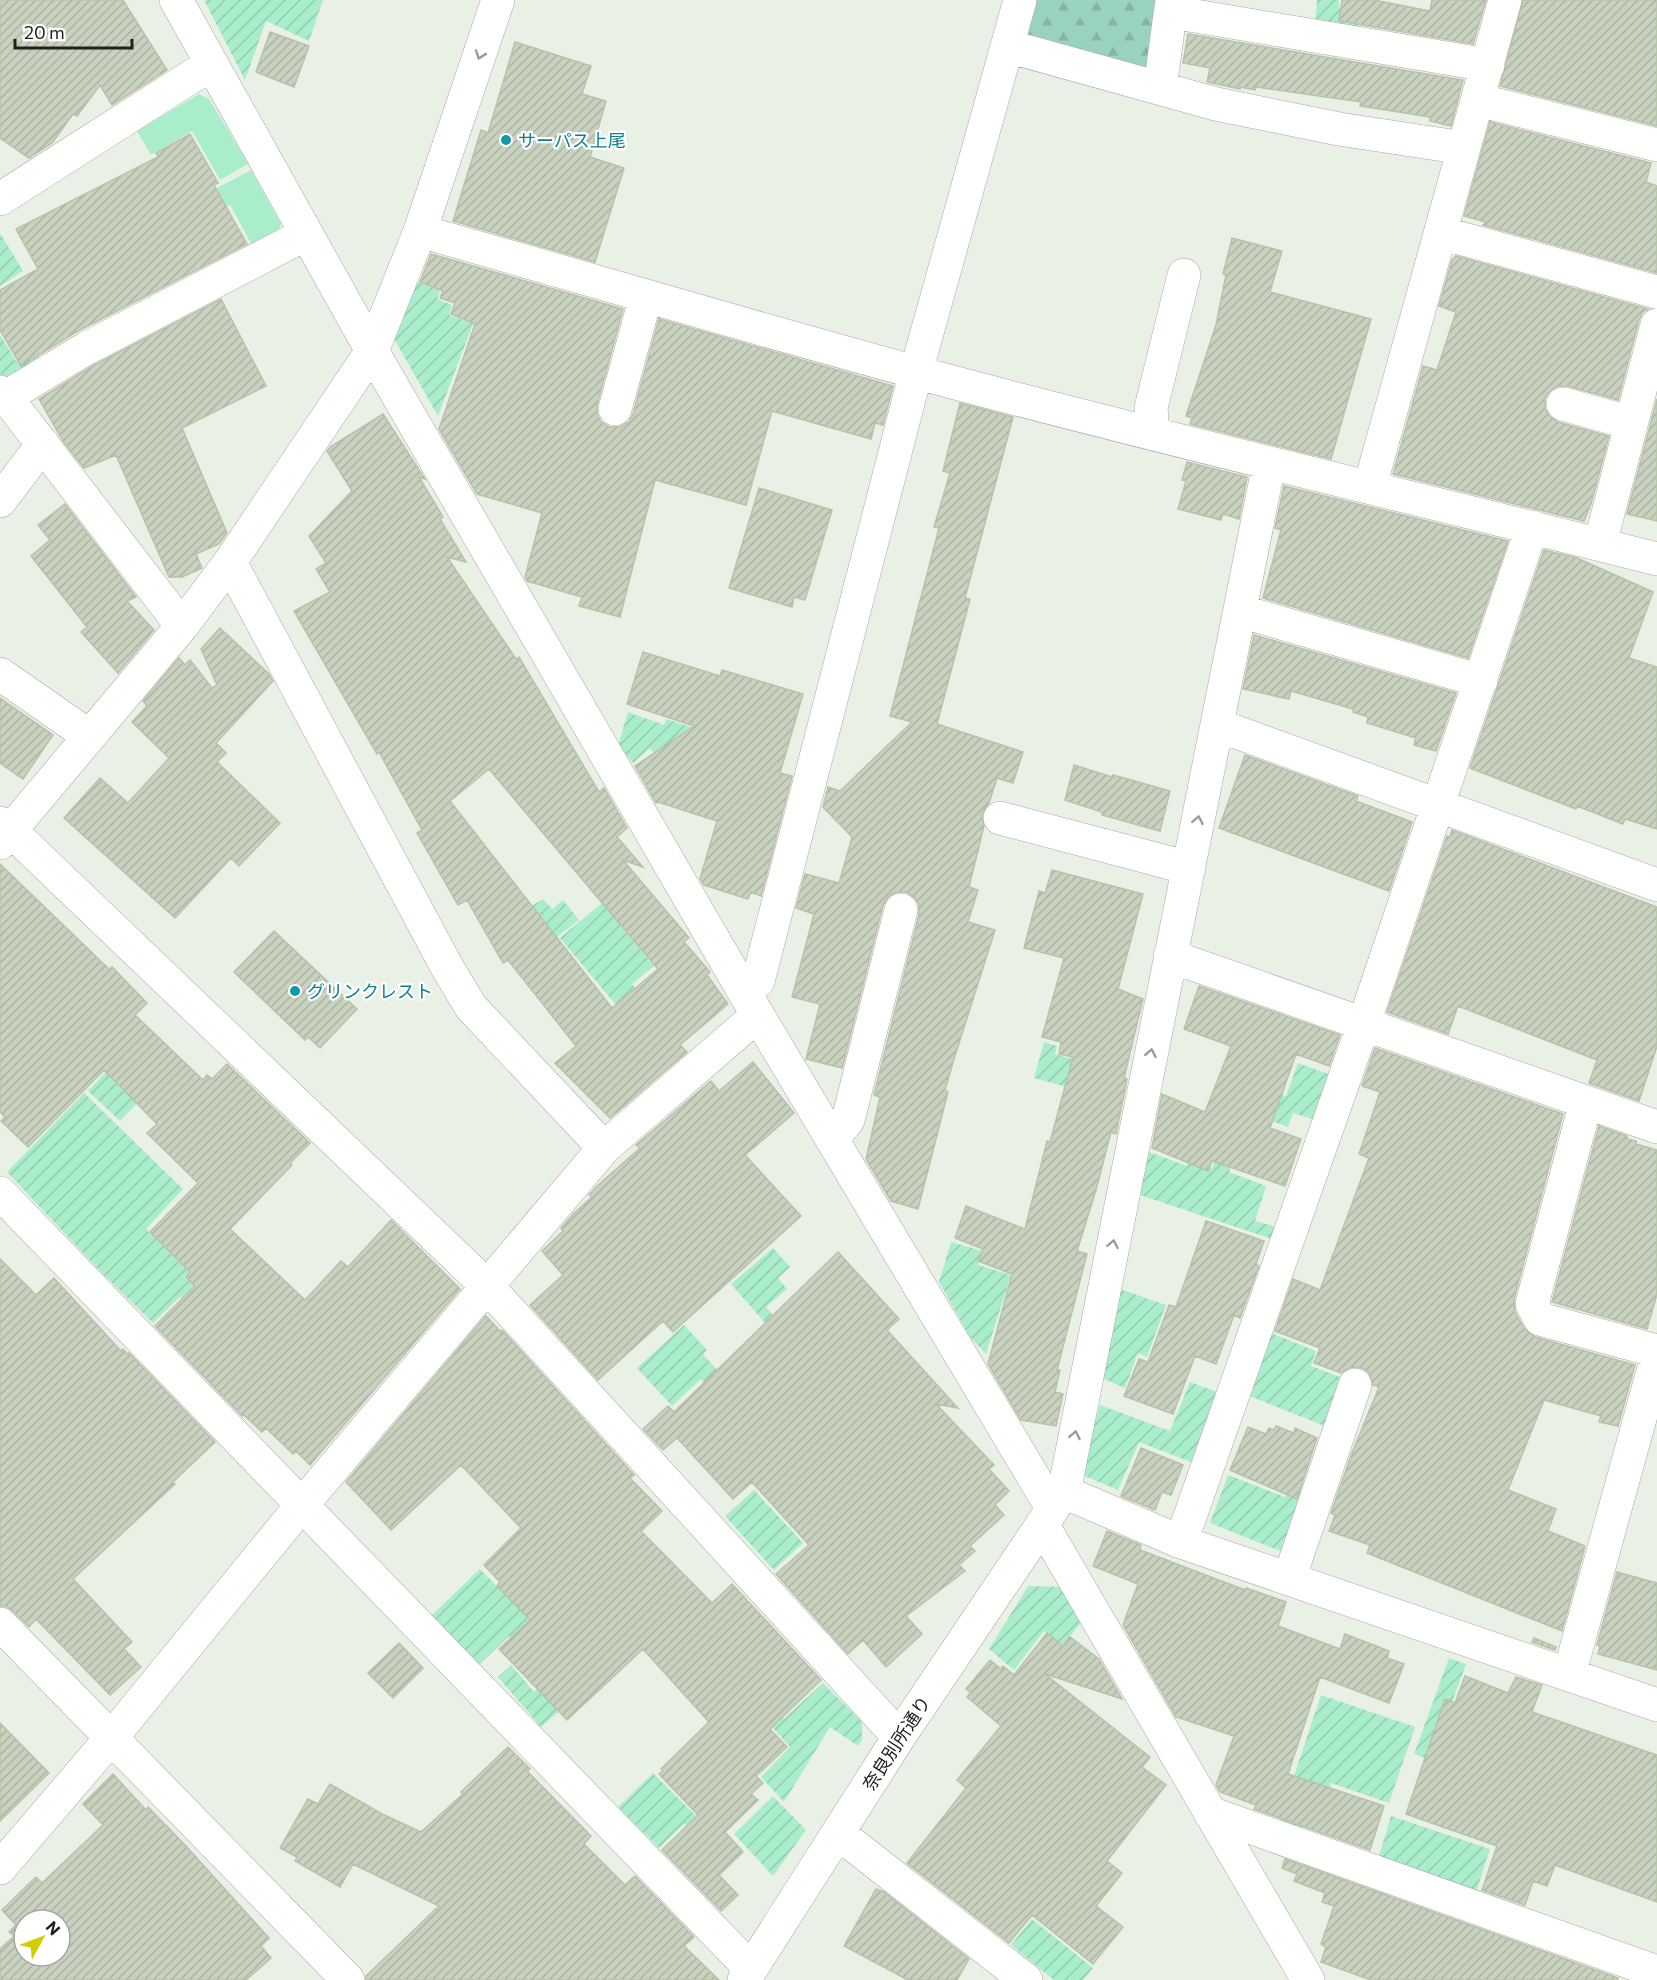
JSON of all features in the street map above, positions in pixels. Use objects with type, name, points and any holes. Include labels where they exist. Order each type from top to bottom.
[{"type":"street","points":[[176,0],[372,351],[751,1003],[1053,1508],[1210,1814],[1308,1980]]},
{"type":"street","points":[[498,0],[420,231],[372,351],[230,562],[182,626],[4,833],[487,1286],[899,1737]]},
{"type":"street","points":[[0,1868],[112,1737],[301,1506],[604,1148],[751,1003],[916,372],[1020,0]]},
{"type":"street","points":[[1370,486],[1505,0]]},
{"type":"street","points":[[1160,88],[1172,6],[1488,65]]},
{"type":"street","points":[[1007,46],[1216,104],[1328,127],[1464,148]]},
{"type":"street","points":[[0,199],[211,64]]},
{"type":"street","points":[[1478,100],[1657,145]]},
{"type":"street","points":[[420,231],[916,372],[1269,464],[1370,486],[1657,559]]},
{"type":"street","points":[[1441,233],[1657,292]]},
{"type":"street","points":[[182,626],[3,394],[306,234]]},
{"type":"street","points":[[1153,434],[1151,408],[1184,275]]},
{"type":"street","points":[[615,409],[646,296]]},
{"type":"street","points":[[1600,544],[1657,326]]},
{"type":"street","points":[[1563,404],[1631,423]]},
{"type":"street","points":[[0,501],[43,444]]},
{"type":"street","points":[[1053,1508],[1189,868],[1269,464]]},
{"type":"street","points":[[1181,1542],[1364,1023],[1532,527]]},
{"type":"street","points":[[230,562],[447,967],[471,1007],[604,1148]]},
{"type":"street","points":[[1240,611],[1481,681]]},
{"type":"street","points":[[0,674],[89,736]]},
{"type":"street","points":[[1217,724],[1657,885]]},
{"type":"street","points":[[1000,818],[1189,868]]},
{"type":"street","points":[[832,1139],[848,1120],[901,909]]},
{"type":"street","points":[[1170,956],[1657,1127]]},
{"type":"street","points":[[1586,1102],[1532,1304],[1540,1319],[1657,1351]]},
{"type":"street","points":[[0,1193],[748,1975]]},
{"type":"street","points":[[1569,1675],[1657,1357]]},
{"type":"street","points":[[1289,1579],[1355,1385]]},
{"type":"street","points":[[1053,1508],[1181,1542],[1657,1705]]},
{"type":"street","name":"奈良別所通り","points":[[748,1975],[899,1737],[1053,1508]]},
{"type":"street","points":[[0,1624],[348,1980]]},
{"type":"street","points":[[1210,1814],[1657,1972]]},
{"type":"street","points":[[838,1833],[1026,1980]]},
{"type":"green space","points":[[204,0],[323,0],[309,41],[266,21],[245,80]]},
{"type":"green space","points":[[1033,0],[1162,0],[1145,74],[1025,37]]},
{"type":"green space","points":[[1317,0],[1339,0],[1339,8],[1360,9],[1359,28],[1315,25]]},
{"type":"green space","points":[[199,94],[209,99],[248,164],[220,180],[192,131],[151,155],[137,131]]},
{"type":"green space","points":[[251,170],[281,224],[277,234],[253,247],[230,205],[187,228],[177,209]]},
{"type":"green space","points":[[0,233],[23,271],[0,286]]},
{"type":"green space","points":[[415,281],[440,291],[437,299],[452,305],[449,315],[473,324],[438,416],[393,337]]},
{"type":"green space","points":[[0,335],[16,361],[37,351],[41,361],[12,379],[0,374]]},
{"type":"green space","points":[[628,712],[664,725],[666,719],[694,728],[665,766],[650,748],[633,763],[618,745]]},
{"type":"green space","points":[[543,899],[552,909],[563,900],[579,920],[543,948],[524,911]]},
{"type":"green space","points":[[602,903],[654,966],[632,984],[636,989],[616,1005],[560,938]]},
{"type":"green space","points":[[1044,1042],[1057,1046],[1055,1054],[1122,1073],[1114,1100],[1034,1078]]},
{"type":"green space","points":[[1298,1063],[1331,1075],[1315,1120],[1293,1113],[1288,1127],[1266,1119],[1276,1093],[1286,1096]]},
{"type":"green space","points":[[109,1069],[146,1094],[120,1121],[88,1091]]},
{"type":"green space","points":[[84,1093],[183,1189],[146,1229],[189,1272],[184,1277],[194,1285],[199,1280],[195,1311],[180,1297],[153,1323],[102,1273],[7,1172]]},
{"type":"green space","points":[[1233,1118],[1247,1123],[1229,1172],[1266,1186],[1255,1221],[1276,1227],[1272,1239],[1134,1193],[1144,1150],[1187,1166],[1191,1158],[1212,1168]]},
{"type":"green space","points":[[951,1242],[982,1251],[978,1265],[1011,1275],[986,1354],[970,1337],[939,1282]]},
{"type":"green space","points":[[773,1248],[790,1267],[778,1278],[787,1289],[766,1307],[790,1335],[782,1342],[731,1284]]},
{"type":"green space","points":[[1117,1288],[1166,1305],[1147,1357],[1138,1353],[1125,1388],[1097,1376]]},
{"type":"green space","points":[[684,1325],[707,1350],[703,1354],[720,1373],[720,1399],[701,1379],[672,1406],[637,1368]]},
{"type":"green space","points":[[1271,1333],[1316,1351],[1311,1366],[1345,1379],[1327,1427],[1247,1395]]},
{"type":"green space","points":[[1190,1382],[1225,1395],[1196,1464],[1139,1442],[1118,1490],[1080,1474],[1100,1405],[1170,1431]]},
{"type":"green space","points":[[1228,1475],[1285,1497],[1290,1487],[1306,1493],[1283,1552],[1210,1523]]},
{"type":"green space","points":[[754,1490],[803,1543],[774,1570],[725,1516]]},
{"type":"green space","points":[[480,1569],[539,1630],[521,1647],[509,1636],[479,1665],[432,1615]]},
{"type":"green space","points":[[1028,1586],[1065,1587],[1084,1619],[1063,1645],[1044,1631],[1014,1670],[989,1649]]},
{"type":"green space","points":[[1449,1658],[1466,1664],[1445,1721],[1510,1789],[1414,1754]]},
{"type":"green space","points":[[566,1664],[586,1688],[541,1727],[498,1677],[511,1665],[534,1692]]},
{"type":"green space","points":[[823,1683],[862,1722],[862,1740],[858,1746],[830,1727],[784,1802],[761,1777],[790,1747],[748,1700],[758,1691],[784,1719]]},
{"type":"green space","points":[[1321,1695],[1415,1727],[1389,1803],[1331,1783],[1330,1789],[1317,1784],[1301,1829],[1279,1821]]},
{"type":"green space","points":[[653,1773],[713,1833],[703,1843],[684,1824],[659,1848],[618,1807]]},
{"type":"green space","points":[[773,1796],[806,1830],[773,1876],[734,1834]]},
{"type":"green space","points":[[1391,1816],[1490,1849],[1476,1892],[1378,1859]]},
{"type":"green space","points":[[1032,1919],[1093,1968],[1083,1980],[1054,1980],[1011,1945]]},
{"type":"building","points":[[0,0],[123,0],[167,70],[112,105],[100,85],[77,116],[73,114],[52,143],[29,158],[0,138]]},
{"type":"building","points":[[1342,0],[1374,0],[1430,11],[1432,0],[1486,0],[1473,44],[1339,21]]},
{"type":"building","points":[[1523,0],[1657,0],[1657,126],[1500,86]]},
{"type":"building","points":[[270,32],[309,46],[294,87],[256,72]]},
{"type":"building","points":[[1188,34],[1463,80],[1451,126],[1430,121],[1430,117],[1360,106],[1361,102],[1256,87],[1255,90],[1240,87],[1240,89],[1207,82],[1210,68],[1183,63]]},
{"type":"building","name":"サーパス上尾","points":[[515,42],[591,66],[582,94],[606,101],[590,157],[624,168],[595,262],[453,221],[481,130],[488,133]]},
{"type":"building","points":[[1490,122],[1651,163],[1646,182],[1657,186],[1657,273],[1483,225],[1486,222],[1464,216]]},
{"type":"building","points":[[190,134],[218,183],[214,185],[247,244],[78,331],[21,366],[0,330],[0,290],[38,269],[16,229],[158,157],[156,153]]},
{"type":"building","points":[[1232,238],[1282,251],[1270,292],[1371,319],[1331,459],[1190,424],[1192,418],[1186,416],[1216,325],[1226,275],[1223,274]]},
{"type":"building","points":[[431,254],[623,309],[597,405],[597,414],[601,422],[609,427],[620,427],[629,422],[633,414],[659,319],[893,386],[883,425],[875,423],[871,439],[772,411],[746,505],[655,480],[620,617],[579,606],[582,597],[527,581],[525,577],[542,513],[477,494],[439,429],[475,324],[451,314],[455,303],[440,298],[443,291],[420,282]]},
{"type":"building","points":[[1456,256],[1648,309],[1643,312],[1639,320],[1618,400],[1567,386],[1558,386],[1545,398],[1545,409],[1550,417],[1558,422],[1609,436],[1591,504],[1584,521],[1393,474],[1423,366],[1437,370],[1456,312],[1439,306],[1452,260]]},
{"type":"building","points":[[221,299],[266,386],[182,428],[227,533],[219,544],[196,554],[202,568],[182,577],[169,577],[116,455],[84,468],[63,441],[39,399],[96,364]]},
{"type":"building","points":[[1657,399],[1657,521],[1627,514]]},
{"type":"building","points":[[960,403],[1013,417],[965,598],[970,599],[937,724],[1023,752],[1013,783],[997,778],[989,803],[982,814],[984,826],[969,887],[978,890],[968,922],[995,930],[945,1090],[948,1092],[918,1209],[891,1201],[866,1159],[880,1097],[874,1095],[919,915],[919,904],[906,892],[896,892],[888,897],[883,905],[842,1068],[806,1059],[820,1004],[792,997],[814,914],[796,908],[805,874],[839,883],[852,837],[823,807],[828,787],[840,791],[912,722],[890,716],[939,528],[934,527],[950,473],[943,471]]},
{"type":"building","points":[[383,414],[425,479],[419,477],[443,517],[440,519],[466,562],[447,557],[516,659],[519,657],[599,792],[604,788],[627,828],[617,837],[643,867],[623,860],[689,938],[684,942],[710,972],[707,975],[728,1004],[680,1045],[687,1052],[610,1118],[555,1063],[576,1046],[508,960],[503,963],[467,900],[458,905],[417,833],[422,830],[379,752],[377,754],[294,611],[330,592],[316,569],[326,563],[309,536],[352,491],[327,451]],"holes":[[[489,769],[658,969],[612,1008],[450,801]]]},
{"type":"building","points":[[1187,462],[1247,477],[1239,519],[1223,514],[1221,520],[1178,509],[1186,481],[1182,480]]},
{"type":"building","points":[[1284,486],[1508,541],[1468,658],[1263,598],[1281,530],[1275,528]]},
{"type":"building","points":[[759,488],[832,510],[805,600],[794,597],[792,607],[729,588]]},
{"type":"building","points":[[65,504],[136,597],[127,601],[154,630],[118,673],[81,632],[87,627],[31,556],[50,540],[38,525]]},
{"type":"building","points":[[1544,550],[1577,558],[1653,592],[1629,658],[1657,667],[1657,829],[1625,819],[1623,824],[1577,806],[1576,809],[1470,768]]},
{"type":"building","points":[[220,628],[269,674],[273,681],[216,743],[226,753],[217,762],[280,823],[239,866],[231,858],[175,918],[64,818],[100,778],[128,803],[169,758],[132,722],[147,706],[143,701],[179,658],[185,665],[190,660],[212,688],[217,685],[201,649]]},
{"type":"building","points":[[1254,635],[1456,693],[1436,751],[1414,745],[1416,738],[1367,723],[1368,717],[1353,712],[1353,709],[1291,691],[1289,699],[1243,689]]},
{"type":"building","points":[[643,652],[720,676],[722,670],[803,694],[780,773],[792,776],[761,896],[751,892],[748,899],[704,885],[700,879],[717,821],[656,803],[635,766],[694,726],[627,704]]},
{"type":"building","points":[[0,698],[53,735],[23,779],[0,763]]},
{"type":"building","points":[[1245,755],[1358,796],[1356,801],[1412,822],[1389,891],[1219,828]]},
{"type":"building","points":[[1074,765],[1170,791],[1160,831],[1102,815],[1102,812],[1065,800]]},
{"type":"building","points":[[1452,830],[1657,907],[1657,1046],[1639,1101],[1589,1083],[1597,1060],[1458,1006],[1448,1034],[1387,1012],[1447,836],[1450,837]]},
{"type":"building","points":[[0,864],[110,970],[112,967],[147,1003],[135,1015],[203,1080],[207,1075],[212,1079],[227,1064],[310,1143],[290,1163],[292,1165],[230,1229],[305,1300],[341,1261],[348,1267],[391,1220],[460,1289],[310,1465],[296,1451],[293,1454],[266,1428],[262,1432],[244,1415],[242,1416],[155,1326],[195,1286],[186,1277],[190,1272],[150,1232],[198,1183],[147,1133],[157,1124],[104,1070],[28,1147],[1,1121],[5,1117],[0,1112]]},
{"type":"building","points":[[1052,870],[1143,894],[1118,989],[1143,999],[1124,1078],[1127,1079],[1116,1134],[1111,1132],[1077,1251],[1087,1254],[1057,1370],[1060,1370],[1055,1392],[1063,1394],[1056,1426],[1021,1420],[988,1364],[1012,1274],[978,1261],[983,1249],[955,1238],[966,1206],[1025,1229],[1047,1141],[1050,1142],[1073,1057],[1059,1054],[1061,1042],[1042,1037],[1064,958],[1024,948],[1039,891],[1045,893]]},
{"type":"building","name":"グリンクレスト","points":[[274,931],[357,1009],[320,1048],[308,1037],[305,1040],[234,972]]},
{"type":"building","points":[[1199,986],[1340,1035],[1329,1066],[1296,1054],[1270,1128],[1301,1139],[1285,1186],[1212,1161],[1208,1171],[1152,1148],[1162,1094],[1205,1112],[1231,1046],[1184,1029]]},
{"type":"building","points":[[1375,1048],[1563,1114],[1514,1299],[1515,1312],[1524,1328],[1535,1337],[1635,1365],[1618,1426],[1599,1422],[1601,1416],[1544,1400],[1508,1490],[1556,1509],[1548,1531],[1585,1546],[1562,1631],[1367,1553],[1370,1545],[1329,1531],[1335,1515],[1331,1513],[1379,1387],[1373,1385],[1369,1373],[1362,1368],[1351,1367],[1341,1373],[1314,1363],[1320,1348],[1275,1331],[1293,1279],[1320,1290],[1369,1158],[1359,1154],[1380,1092],[1362,1086]]},
{"type":"building","points":[[753,1062],[794,1113],[745,1155],[801,1216],[673,1332],[663,1321],[598,1380],[530,1305],[563,1275],[542,1251],[563,1231],[561,1228],[574,1213],[592,1197],[589,1195],[596,1187],[640,1148],[636,1145],[711,1081],[719,1091]]},
{"type":"building","points":[[1599,1126],[1627,1136],[1627,1139],[1636,1141],[1636,1144],[1657,1150],[1657,1294],[1647,1329],[1552,1302]]},
{"type":"building","points":[[1206,1221],[1264,1241],[1256,1264],[1259,1266],[1240,1318],[1234,1315],[1216,1364],[1195,1356],[1173,1414],[1124,1396],[1139,1359],[1148,1362],[1169,1305],[1176,1307]]},
{"type":"building","points":[[838,1252],[899,1319],[887,1330],[958,1408],[936,1404],[994,1465],[989,1469],[1009,1491],[995,1505],[1004,1515],[970,1546],[975,1551],[959,1565],[965,1571],[906,1616],[922,1634],[886,1667],[863,1640],[848,1654],[776,1574],[809,1545],[752,1482],[733,1499],[677,1438],[663,1450],[643,1429],[668,1406],[674,1412]]},
{"type":"building","points":[[0,1259],[36,1295],[54,1278],[121,1351],[123,1349],[127,1354],[129,1353],[215,1442],[173,1482],[175,1484],[73,1579],[132,1642],[124,1649],[141,1667],[110,1695],[36,1619],[29,1627],[13,1611],[6,1606],[0,1606]]},
{"type":"building","points":[[486,1316],[501,1332],[502,1330],[634,1475],[630,1478],[662,1511],[641,1531],[712,1603],[732,1584],[821,1680],[770,1729],[787,1747],[756,1776],[763,1783],[751,1794],[758,1800],[725,1832],[743,1852],[719,1875],[738,1895],[721,1911],[662,1850],[698,1815],[659,1774],[663,1771],[661,1769],[709,1722],[643,1649],[567,1720],[499,1649],[530,1620],[497,1586],[500,1582],[484,1565],[521,1528],[461,1465],[391,1530],[346,1482]]},
{"type":"building","points":[[1276,1426],[1294,1433],[1295,1428],[1317,1438],[1297,1499],[1230,1470],[1248,1427],[1266,1434],[1269,1428],[1274,1430]]},
{"type":"building","points":[[1141,1448],[1183,1465],[1171,1495],[1162,1492],[1155,1510],[1121,1496]]},
{"type":"building","points":[[1107,1531],[1141,1545],[1140,1550],[1245,1590],[1246,1588],[1286,1602],[1278,1626],[1340,1649],[1345,1634],[1389,1651],[1387,1658],[1404,1664],[1389,1703],[1320,1677],[1288,1774],[1384,1806],[1370,1850],[1254,1809],[1256,1805],[1220,1792],[1216,1785],[1234,1736],[1176,1717],[1123,1625],[1138,1584],[1093,1566]]},
{"type":"building","points":[[1617,1572],[1657,1583],[1657,1670],[1598,1654],[1600,1646],[1597,1645]]},
{"type":"building","points":[[1047,1633],[1063,1646],[1070,1637],[1099,1659],[1122,1699],[1045,1674],[1150,1757],[1142,1767],[1166,1785],[1107,1861],[1122,1873],[1096,1906],[1123,1927],[1093,1964],[1032,1915],[1009,1943],[907,1863],[966,1788],[957,1780],[1001,1726],[967,1697],[971,1692],[966,1689],[990,1660],[1001,1669],[1003,1666],[1014,1675]]},
{"type":"building","points":[[1534,1638],[1556,1647],[1555,1650],[1532,1642]]},
{"type":"building","points":[[399,1643],[423,1668],[393,1698],[368,1673]]},
{"type":"building","points":[[1465,1676],[1508,1693],[1516,1677],[1542,1685],[1532,1712],[1657,1755],[1657,1902],[1555,1865],[1547,1886],[1533,1881],[1525,1905],[1482,1890],[1497,1846],[1406,1814],[1445,1699],[1455,1703]]},
{"type":"building","points":[[0,1723],[49,1773],[0,1821]]},
{"type":"building","points":[[508,1747],[530,1769],[527,1771],[591,1836],[584,1844],[625,1885],[635,1876],[694,1937],[684,1946],[719,1980],[366,1980],[366,1976],[439,1906],[353,1864],[340,1887],[295,1861],[297,1857],[280,1848],[308,1799],[318,1804],[330,1784],[382,1814],[421,1832],[463,1794],[461,1792]]},
{"type":"building","points":[[113,1774],[146,1810],[148,1807],[186,1846],[269,1938],[261,1946],[271,1958],[246,1980],[0,1980],[0,1949],[12,1938],[12,1968],[72,1968],[72,1908],[12,1908],[12,1921],[2,1910],[36,1877],[42,1883],[103,1825],[83,1804]]},
{"type":"building","points":[[1285,1859],[1618,1978],[1618,1980],[1371,1980],[1321,1962],[1326,1947],[1321,1944],[1334,1906],[1322,1902],[1325,1893],[1294,1881],[1297,1874],[1282,1868]]},
{"type":"building","points":[[876,1889],[884,1892],[969,1959],[957,1980],[908,1980],[844,1946]]},
{"type":"place","name":"サーパス上尾","points":[[506,140]]},
{"type":"place","name":"グリンクレスト","points":[[295,991]]}]
